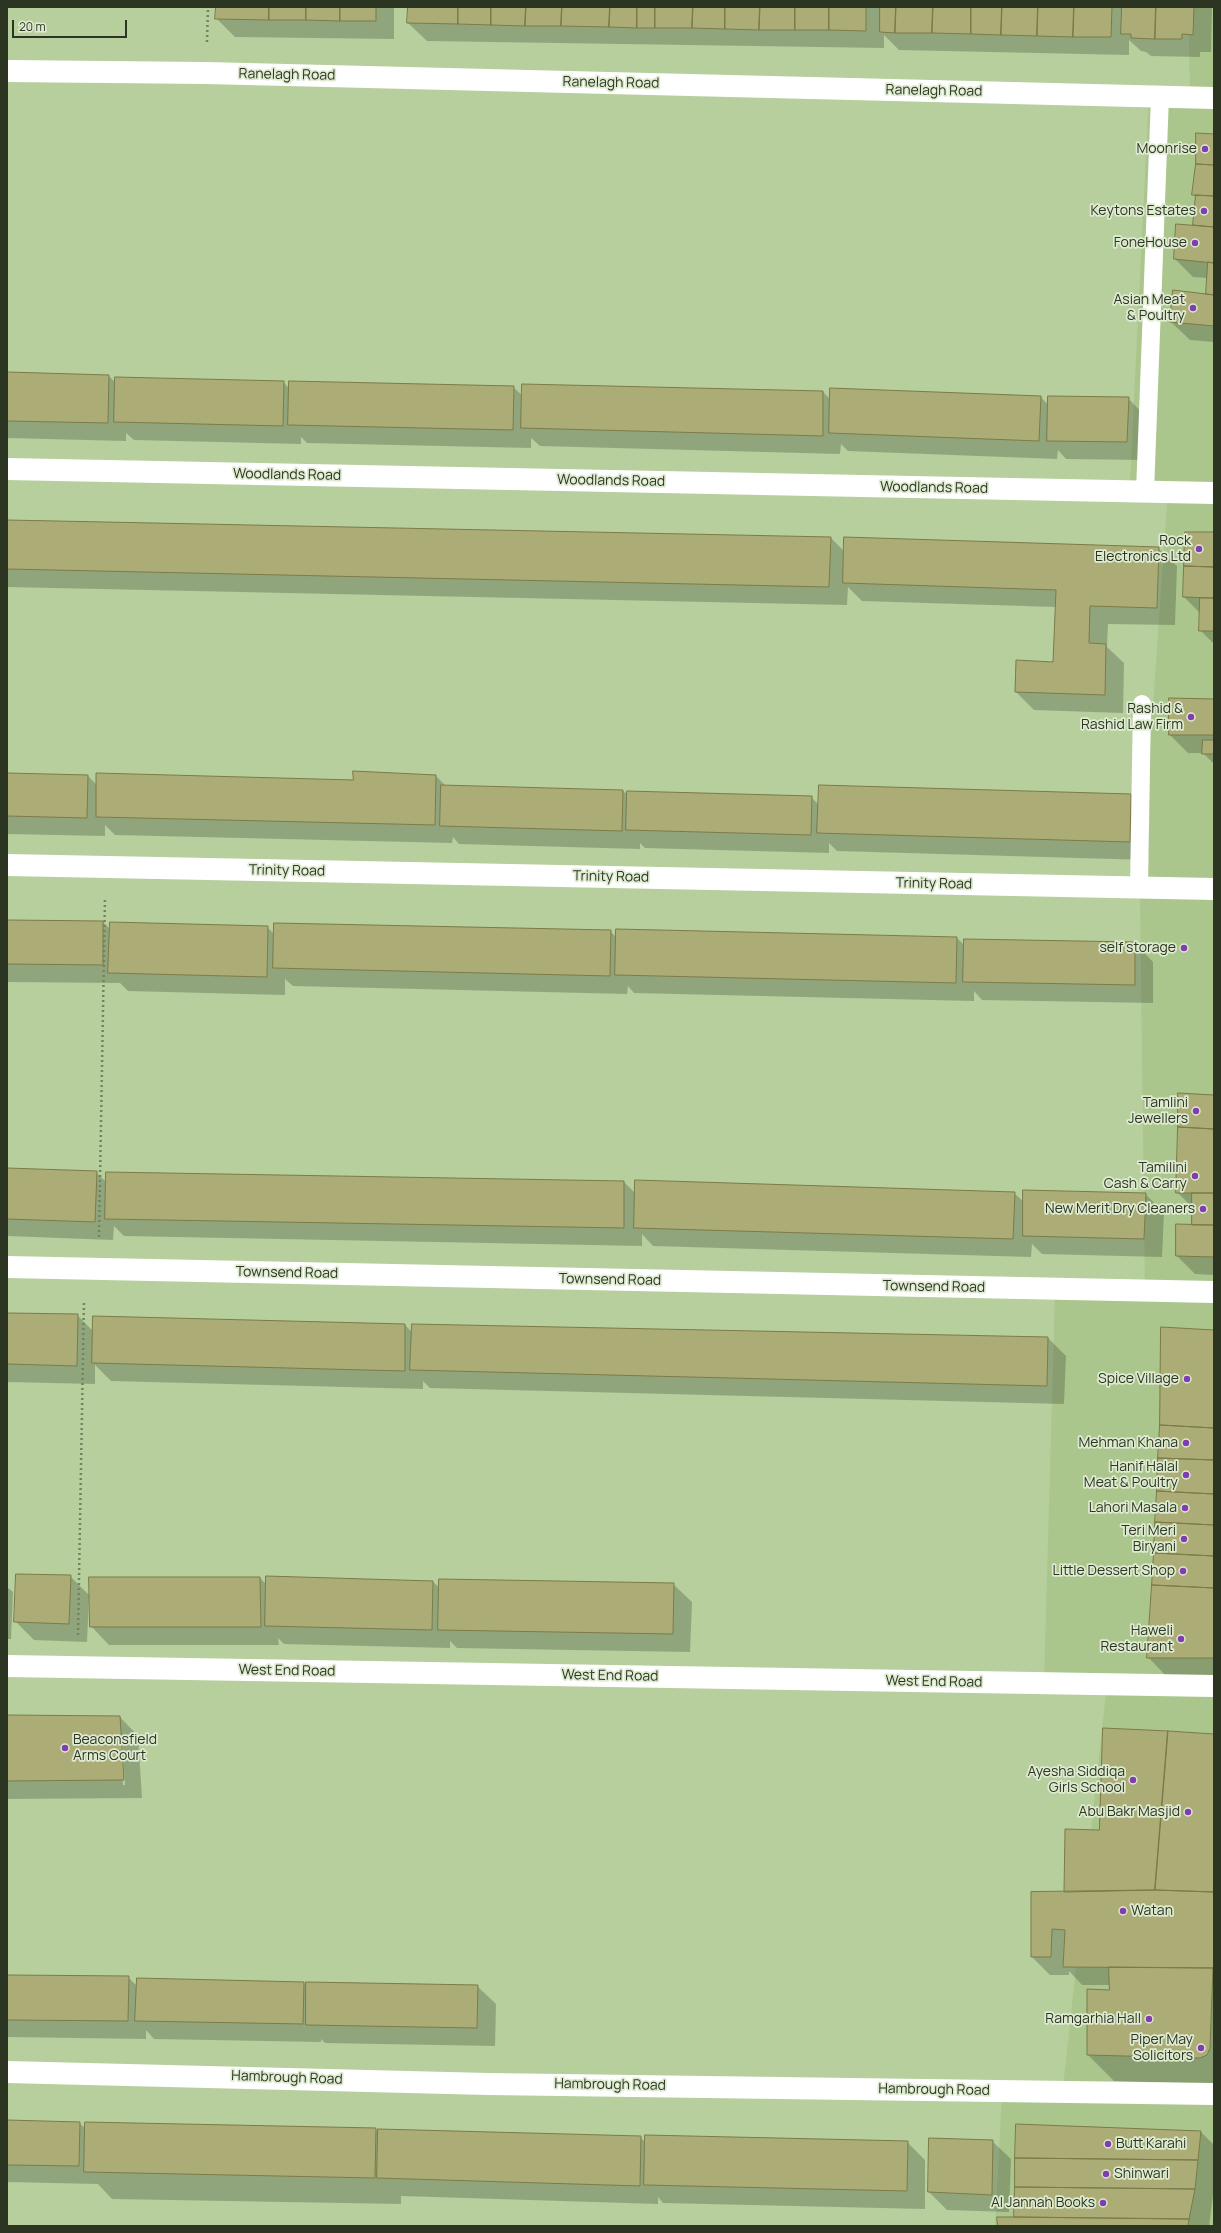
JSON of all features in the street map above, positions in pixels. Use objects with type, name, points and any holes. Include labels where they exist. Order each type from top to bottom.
[{"type":"street","name":"Ranelagh Road","points":[[7,71],[206,73],[1214,98]]},
{"type":"street","name":"Woodlands Road","points":[[7,469],[1214,493]]},
{"type":"street","name":"Trinity Road","points":[[7,865],[1214,889]]},
{"type":"street","name":"Townsend Road","points":[[7,1267],[1214,1292]]},
{"type":"street","name":"West End Road","points":[[7,1666],[1214,1686]]},
{"type":"street","name":"Hambrough Road","points":[[7,2072],[488,2084],[1214,2094]]},
{"type":"lane","points":[[1145,492],[1160,96]]},
{"type":"lane","points":[[1139,888],[1142,704]]},
{"type":"path","points":[[77,1667],[105,867]]},
{"type":"shaded area","points":[[1188,7],[1214,7],[1214,2226],[995,2226],[1002,2094],[1062,2096],[1106,1693],[1044,1682],[1055,1293],[1145,1295],[1140,896],[1167,503],[1129,501],[1149,93],[1190,91]]},
{"type":"building","points":[[216,7],[269,7],[269,20],[215,19]]},
{"type":"building","points":[[269,7],[306,7],[306,20],[269,20]]},
{"type":"building","points":[[306,7],[340,7],[340,21],[306,20]]},
{"type":"building","points":[[340,7],[376,7],[376,21],[340,21]]},
{"type":"building","points":[[408,7],[458,7],[458,24],[407,23]]},
{"type":"building","points":[[458,7],[491,7],[491,25],[458,24]]},
{"type":"building","points":[[491,7],[526,7],[525,26],[491,25]]},
{"type":"building","points":[[526,7],[562,7],[561,26],[525,26]]},
{"type":"building","points":[[562,7],[610,7],[609,27],[561,26]]},
{"type":"building","points":[[610,7],[637,7],[637,28],[609,27]]},
{"type":"building","points":[[637,7],[655,7],[655,28],[637,28]]},
{"type":"building","points":[[655,7],[693,7],[692,28],[655,28]]},
{"type":"building","points":[[693,7],[725,7],[725,29],[692,28]]},
{"type":"building","points":[[725,7],[760,7],[759,30],[725,29]]},
{"type":"building","points":[[760,7],[795,7],[795,30],[759,30]]},
{"type":"building","points":[[795,7],[829,7],[829,30],[795,30]]},
{"type":"building","points":[[829,7],[866,7],[866,31],[829,30]]},
{"type":"building","points":[[880,7],[896,7],[895,33],[880,32]]},
{"type":"building","points":[[896,7],[933,7],[932,33],[895,33]]},
{"type":"building","points":[[933,7],[971,7],[971,34],[932,33]]},
{"type":"building","points":[[971,7],[1002,7],[1001,35],[971,34]]},
{"type":"building","points":[[1002,7],[1038,7],[1037,36],[1001,35]]},
{"type":"building","points":[[1038,7],[1074,7],[1073,37],[1037,36]]},
{"type":"building","points":[[1074,7],[1112,7],[1111,37],[1073,37]]},
{"type":"building","points":[[1122,7],[1156,7],[1155,39],[1131,38],[1131,34],[1121,34]]},
{"type":"building","points":[[1156,7],[1194,7],[1193,35],[1182,34],[1182,39],[1155,39]]},
{"type":"building","name":"Moonrise","points":[[1196,133],[1214,134],[1214,165],[1196,164]]},
{"type":"building","points":[[1196,164],[1214,165],[1214,196],[1192,195]]},
{"type":"building","name":"Keytons Estates","points":[[1196,195],[1214,196],[1214,227],[1193,225]]},
{"type":"building","name":"FoneHouse","points":[[1176,224],[1214,227],[1214,263],[1174,259]]},
{"type":"building","points":[[1208,262],[1214,263],[1214,295],[1206,294]]},
{"type":"building","name":"Asian Meat & Poultry","points":[[1173,290],[1214,295],[1214,326],[1170,322]]},
{"type":"building","points":[[7,372],[109,375],[108,423],[7,421]]},
{"type":"building","points":[[115,377],[284,381],[283,426],[114,422]]},
{"type":"building","points":[[289,381],[514,386],[513,430],[288,425]]},
{"type":"building","points":[[522,384],[823,391],[823,436],[521,428]]},
{"type":"building","points":[[830,388],[1041,396],[1039,441],[829,433]]},
{"type":"building","points":[[1048,396],[1129,397],[1127,442],[1047,441]]},
{"type":"building","points":[[7,520],[831,537],[829,587],[7,569]]},
{"type":"building","name":"Rock Electronics Ltd","points":[[1185,532],[1214,532],[1214,567],[1184,566]]},
{"type":"building","points":[[844,537],[1159,547],[1157,608],[1090,606],[1089,643],[1106,644],[1105,695],[1015,692],[1016,660],[1053,662],[1056,590],[843,583]]},
{"type":"building","points":[[1184,566],[1214,567],[1214,598],[1183,597]]},
{"type":"building","points":[[1200,598],[1214,598],[1214,631],[1199,631]]},
{"type":"building","name":"Rashid & Rashid Law Firm","points":[[1169,698],[1214,699],[1214,735],[1169,735]]},
{"type":"building","points":[[1203,740],[1214,740],[1214,754],[1202,754]]},
{"type":"building","points":[[353,771],[436,775],[435,825],[96,817],[96,773],[353,780]]},
{"type":"building","points":[[7,773],[88,775],[87,818],[7,816]]},
{"type":"building","points":[[441,785],[623,790],[622,831],[440,826]]},
{"type":"building","points":[[819,785],[1131,794],[1130,842],[817,833]]},
{"type":"building","points":[[627,791],[812,796],[811,835],[626,830]]},
{"type":"building","points":[[7,920],[103,921],[103,965],[7,964]]},
{"type":"building","points":[[110,922],[268,926],[267,977],[108,973]]},
{"type":"building","points":[[274,923],[611,930],[610,976],[273,968]]},
{"type":"building","points":[[616,929],[957,937],[956,983],[615,975]]},
{"type":"building","points":[[964,939],[1135,942],[1135,985],[963,982]]},
{"type":"building","name":"Tamlini Jewellers","points":[[1178,1093],[1214,1095],[1214,1129],[1178,1127]]},
{"type":"building","name":"Tamilini Cash & Carry","points":[[1178,1127],[1214,1129],[1214,1193],[1176,1193]]},
{"type":"building","points":[[7,1168],[97,1171],[95,1222],[7,1219]]},
{"type":"building","points":[[106,1172],[624,1181],[624,1228],[105,1219]]},
{"type":"building","points":[[635,1180],[1015,1192],[1013,1239],[634,1228]]},
{"type":"building","points":[[1023,1190],[1146,1193],[1144,1239],[1023,1236]]},
{"type":"building","name":"New Merit Dry Cleaners","points":[[1192,1193],[1214,1193],[1214,1225],[1192,1225]]},
{"type":"building","points":[[1176,1224],[1214,1225],[1214,1257],[1176,1256]]},
{"type":"building","points":[[7,1313],[78,1314],[77,1366],[7,1364]]},
{"type":"building","points":[[93,1316],[405,1324],[405,1371],[92,1363]]},
{"type":"building","points":[[412,1324],[1048,1337],[1047,1386],[410,1370]]},
{"type":"building","name":"Spice Village","points":[[1161,1327],[1214,1330],[1214,1428],[1160,1425]]},
{"type":"building","name":"Mehman Khana","points":[[1160,1425],[1214,1428],[1214,1460],[1158,1458]]},
{"type":"building","name":"Hanif Halal Meat & Poultry","points":[[1158,1458],[1214,1460],[1214,1494],[1157,1491]]},
{"type":"building","name":"Lahori Masala","points":[[1157,1491],[1214,1494],[1214,1525],[1155,1522]]},
{"type":"building","name":"Teri Meri Biryani","points":[[1155,1522],[1214,1525],[1214,1556],[1154,1553]]},
{"type":"building","name":"Little Dessert Shop","points":[[1154,1553],[1214,1556],[1214,1588],[1152,1585]]},
{"type":"building","points":[[16,1574],[71,1575],[69,1624],[14,1622]]},
{"type":"building","points":[[266,1576],[433,1581],[432,1630],[265,1626]]},
{"type":"building","points":[[89,1577],[260,1577],[261,1627],[90,1627]]},
{"type":"building","points":[[439,1579],[674,1583],[673,1634],[438,1630]]},
{"type":"building","name":"Haweli Restaurant","points":[[1152,1585],[1214,1588],[1214,1658],[1147,1658]]},
{"type":"building","name":"Beaconsfield Arms Court","points":[[7,1715],[120,1716],[124,1780],[7,1781]]},
{"type":"building","name":"Ayesha Siddiqa Girls School","points":[[1103,1728],[1168,1731],[1155,1890],[1064,1892],[1065,1829],[1099,1830]]},
{"type":"building","name":"Abu Bakr Masjid","points":[[1168,1731],[1214,1734],[1214,1892],[1155,1890]]},
{"type":"building","name":"Watan","points":[[1155,1890],[1214,1892],[1214,1968],[1063,1967],[1065,1930],[1052,1929],[1051,1957],[1031,1957],[1031,1892]]},
{"type":"building","name":"Ramgarhia Hall","points":[[1109,1967],[1213,1968],[1210,2048],[1207,2055],[1200,2058],[1087,2055],[1087,1989],[1109,1990]]},
{"type":"building","points":[[7,1975],[129,1976],[128,2021],[7,2020]]},
{"type":"building","points":[[137,1978],[304,1982],[303,2024],[135,2021]]},
{"type":"building","points":[[306,1982],[478,1985],[477,2028],[306,2025]]},
{"type":"building","points":[[7,2120],[80,2122],[79,2166],[7,2165]]},
{"type":"building","points":[[85,2122],[376,2128],[375,2178],[84,2172]]},
{"type":"building","name":"Butt Karahi","points":[[1016,2124],[1201,2131],[1198,2160],[1015,2158]]},
{"type":"building","points":[[378,2129],[641,2136],[640,2186],[377,2178]]},
{"type":"building","points":[[645,2135],[908,2141],[907,2191],[644,2185]]},
{"type":"building","points":[[929,2138],[993,2140],[992,2195],[928,2192]]},
{"type":"building","name":"Shinwari","points":[[1015,2158],[1198,2160],[1195,2189],[1015,2187]]},
{"type":"building","name":"Al Jannah Books","points":[[1015,2187],[1195,2189],[1189,2219],[1014,2217]]},
{"type":"building","points":[[997,2217],[1189,2219],[1188,2226],[998,2226]]},
{"type":"place","name":"Moonrise","points":[[1205,149]]},
{"type":"place","name":"Keytons Estates","points":[[1204,211]]},
{"type":"place","name":"FoneHouse","points":[[1195,243]]},
{"type":"place","name":"Asian Meat & Poultry","points":[[1193,308]]},
{"type":"place","name":"Rock Electronics Ltd","points":[[1199,549]]},
{"type":"place","name":"Rashid & Rashid Law Firm","points":[[1191,717]]},
{"type":"place","name":"self storage","points":[[1184,948]]},
{"type":"place","name":"Tamlini Jewellers","points":[[1196,1111]]},
{"type":"place","name":"Tamilini Cash & Carry","points":[[1195,1176]]},
{"type":"place","name":"New Merit Dry Cleaners","points":[[1203,1209]]},
{"type":"place","name":"Spice Village","points":[[1187,1379]]},
{"type":"place","name":"Mehman Khana","points":[[1186,1443]]},
{"type":"place","name":"Hanif Halal Meat & Poultry","points":[[1186,1475]]},
{"type":"place","name":"Lahori Masala","points":[[1185,1508]]},
{"type":"place","name":"Teri Meri Biryani","points":[[1184,1539]]},
{"type":"place","name":"Little Dessert Shop","points":[[1183,1571]]},
{"type":"place","name":"Haweli Restaurant","points":[[1181,1639]]},
{"type":"place","name":"Beaconsfield Arms Court","points":[[65,1748]]},
{"type":"place","name":"Ayesha Siddiqa Girls School","points":[[1133,1780]]},
{"type":"place","name":"Abu Bakr Masjid","points":[[1188,1812]]},
{"type":"place","name":"Watan","points":[[1123,1911]]},
{"type":"place","name":"Ramgarhia Hall","points":[[1149,2019]]},
{"type":"place","name":"Piper May Solicitors","points":[[1201,2048]]},
{"type":"place","name":"Butt Karahi","points":[[1108,2144]]},
{"type":"place","name":"Shinwari","points":[[1106,2174]]},
{"type":"place","name":"Al Jannah Books","points":[[1103,2203]]}]
